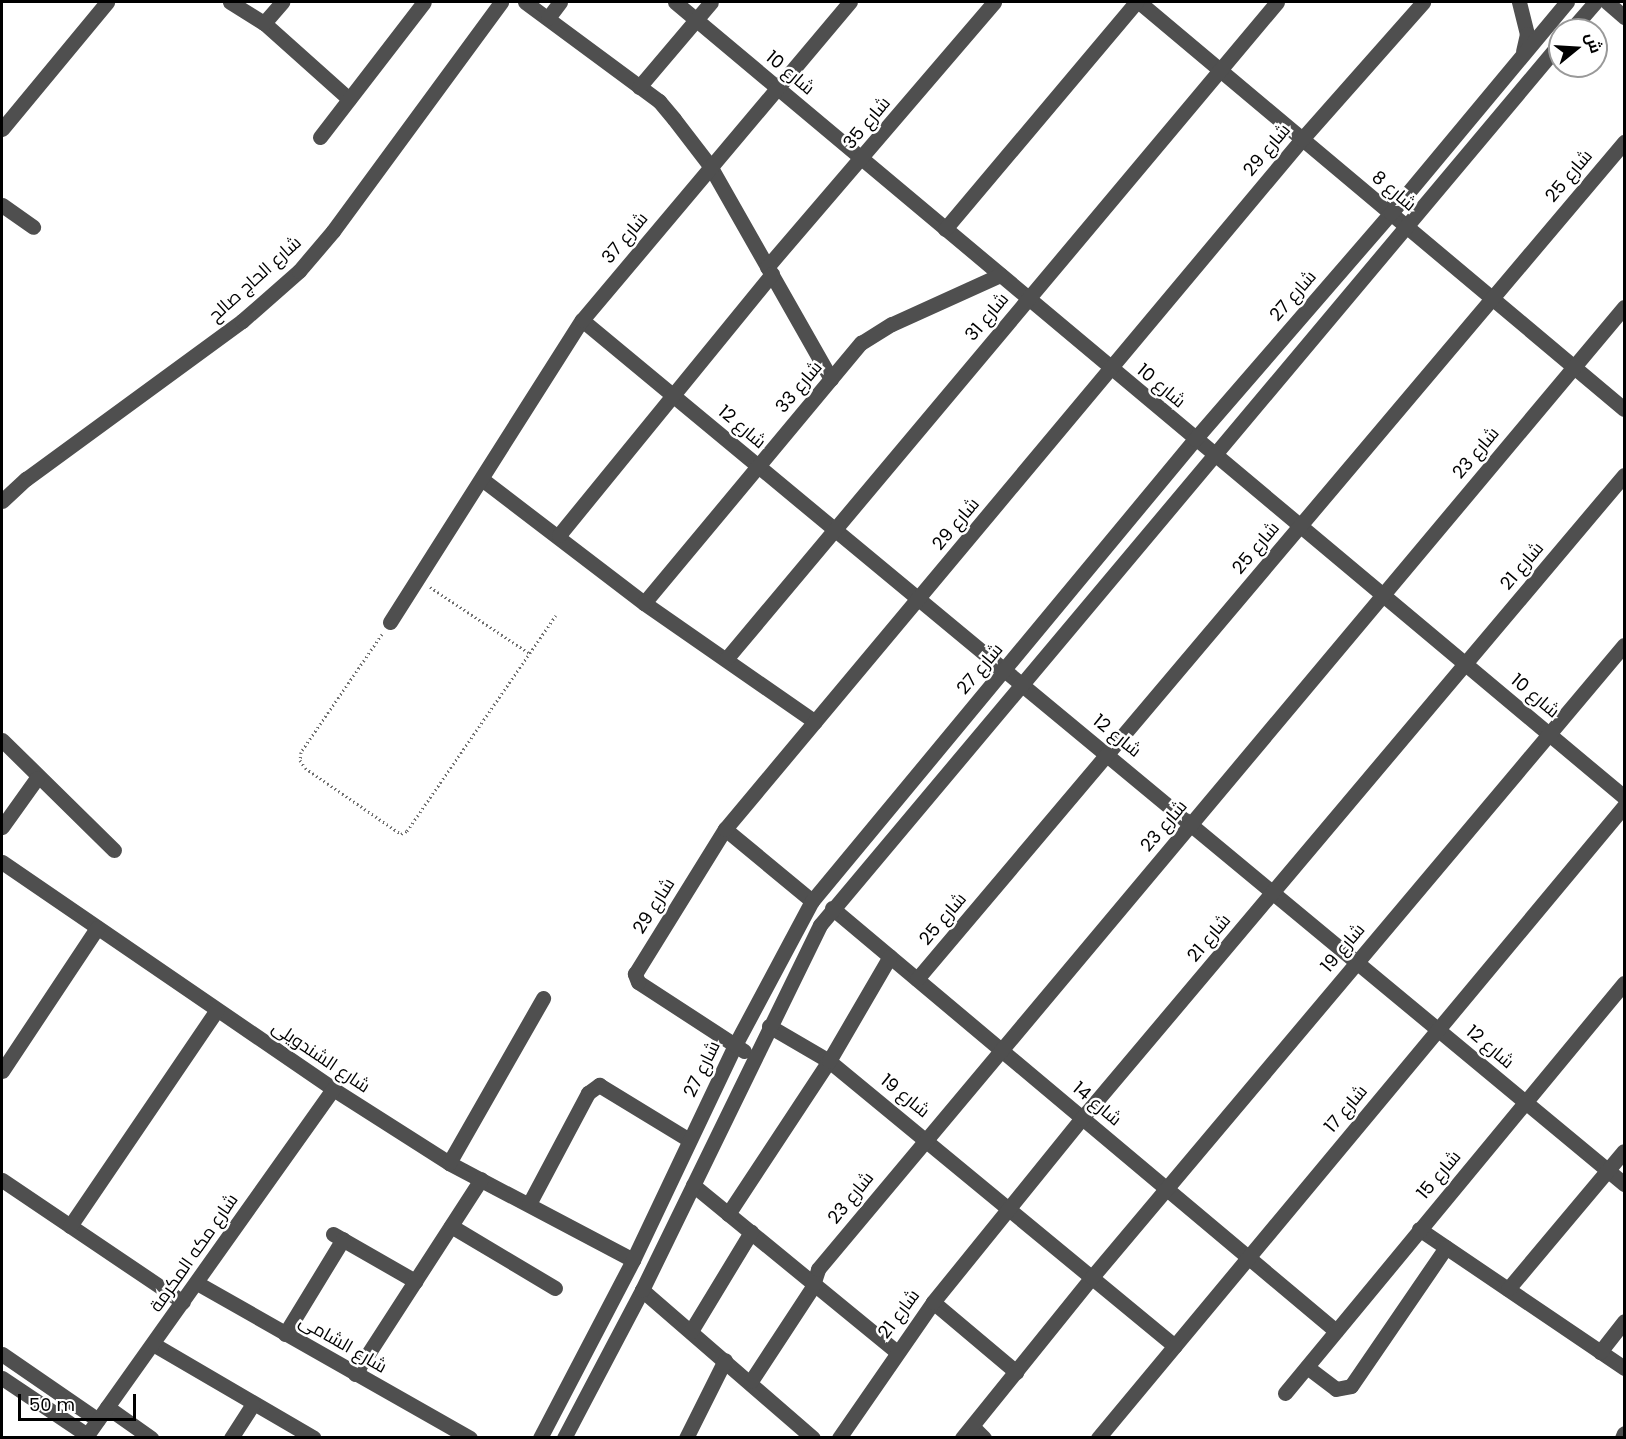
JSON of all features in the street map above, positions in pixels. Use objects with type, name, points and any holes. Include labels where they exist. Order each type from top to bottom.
[{"type":"street","points":[[2,129],[107,2]]},
{"type":"street","points":[[230,2],[255,8],[264,23],[349,99]]},
{"type":"street","points":[[264,23],[282,2]]},
{"type":"street","points":[[320,136],[424,2]]},
{"type":"street","name":"شارع الحاج صالح","points":[[2,501],[26,479],[242,321],[299,271],[333,231],[501,2]]},
{"type":"street","points":[[525,2],[659,101],[710,166],[831,379]]},
{"type":"street","points":[[548,18],[560,2]]},
{"type":"street","name":"شارع 10","points":[[675,2],[1624,797]]},
{"type":"street","points":[[639,87],[711,2]]},
{"type":"street","name":"شارع 37","points":[[390,622],[458,521],[582,320],[850,2]]},
{"type":"street","name":"شارع 35","points":[[559,535],[769,271],[994,2]]},
{"type":"street","points":[[945,229],[1138,2]]},
{"type":"street","name":"شارع 8","points":[[1138,2],[1624,410]]},
{"type":"street","name":"شارع 31","points":[[727,658],[1277,2]]},
{"type":"street","name":"شارع 29","points":[[754,1057],[638,982],[634,974],[725,829],[1302,139],[1424,2]]},
{"type":"street","points":[[1519,2],[1527,34],[1523,52]]},
{"type":"street","name":"شارع 27","points":[[540,1437],[633,1260],[735,1045],[812,901],[1194,439],[1391,213],[1566,2]]},
{"type":"street","points":[[1581,18],[1595,2]]},
{"type":"street","points":[[1607,2],[1624,16]]},
{"type":"street","points":[[564,1437],[642,1290],[803,954],[832,908],[1548,57]]},
{"type":"street","name":"شارع 25","points":[[917,979],[1624,142]]},
{"type":"street","points":[[2,205],[33,227]]},
{"type":"street","name":"شارع 33","points":[[644,603],[861,343],[880,329],[1000,276]]},
{"type":"street","name":"شارع 23","points":[[751,1381],[812,1288],[812,1282],[818,1269],[1624,307]]},
{"type":"street","name":"شارع 12","points":[[582,320],[1020,683],[1108,753],[1624,1184]]},
{"type":"street","name":"شارع 21","points":[[838,1437],[896,1351],[933,1302],[1082,1118],[1624,475]]},
{"type":"street","points":[[483,480],[559,535],[644,603],[727,658],[815,722]]},
{"type":"street","name":"شارع 19","points":[[967,1432],[1092,1276],[1624,645]]},
{"type":"street","points":[[2,740],[37,778],[114,850]]},
{"type":"street","points":[[2,827],[37,778]]},
{"type":"street","name":"شارع 17","points":[[1098,1437],[1624,806]]},
{"type":"street","points":[[725,829],[812,901]]},
{"type":"street","name":"شارع الشندويلى","points":[[2,862],[333,1089],[449,1163],[633,1260]]},
{"type":"street","name":"شارع 14","points":[[832,908],[1336,1331]]},
{"type":"street","points":[[2,1071],[97,928]]},
{"type":"street","points":[[728,1214],[829,1061],[890,956]]},
{"type":"street","name":"شارع 15","points":[[1285,1393],[1624,983]]},
{"type":"street","points":[[449,1163],[543,998]]},
{"type":"street","points":[[70,1226],[217,1010]]},
{"type":"street","name":"شارع 19","points":[[769,1026],[829,1061],[1010,1207],[1175,1346]]},
{"type":"street","points":[[529,1204],[588,1093],[599,1085],[689,1140]]},
{"type":"street","name":"شارع مكه المكرمة","points":[[86,1436],[333,1089]]},
{"type":"street","points":[[1508,1289],[1624,1151]]},
{"type":"street","points":[[355,1374],[481,1179]]},
{"type":"street","points":[[2,1180],[183,1302]]},
{"type":"street","points":[[693,1185],[896,1351]]},
{"type":"street","points":[[451,1226],[555,1288]]},
{"type":"street","points":[[1419,1229],[1624,1368]]},
{"type":"street","points":[[691,1332],[751,1232]]},
{"type":"street","points":[[285,1334],[338,1237],[415,1281]]},
{"type":"street","points":[[1306,1367],[1336,1389],[1351,1386],[1446,1247]]},
{"type":"street","name":"شارع الشامى","points":[[197,1283],[470,1437]]},
{"type":"street","points":[[642,1290],[751,1381],[813,1437]]},
{"type":"street","points":[[933,1302],[1016,1372]]},
{"type":"street","points":[[1600,1352],[1624,1321]]},
{"type":"street","points":[[153,1344],[253,1404],[314,1437]]},
{"type":"street","points":[[2,1354],[98,1420]]},
{"type":"street","points":[[686,1437],[725,1360]]},
{"type":"street","points":[[2,1378],[86,1436]]},
{"type":"street","points":[[231,1437],[253,1404]]},
{"type":"street","points":[[107,1407],[152,1437]]},
{"type":"street","points":[[967,1432],[984,1437]]},
{"type":"street","points":[[1622,1437],[1624,1433]]},
{"type":"path","points":[[418,579],[530,654]]},
{"type":"path","points":[[390,622],[301,752],[300,760],[305,768],[397,834],[407,831],[556,615]]}]
